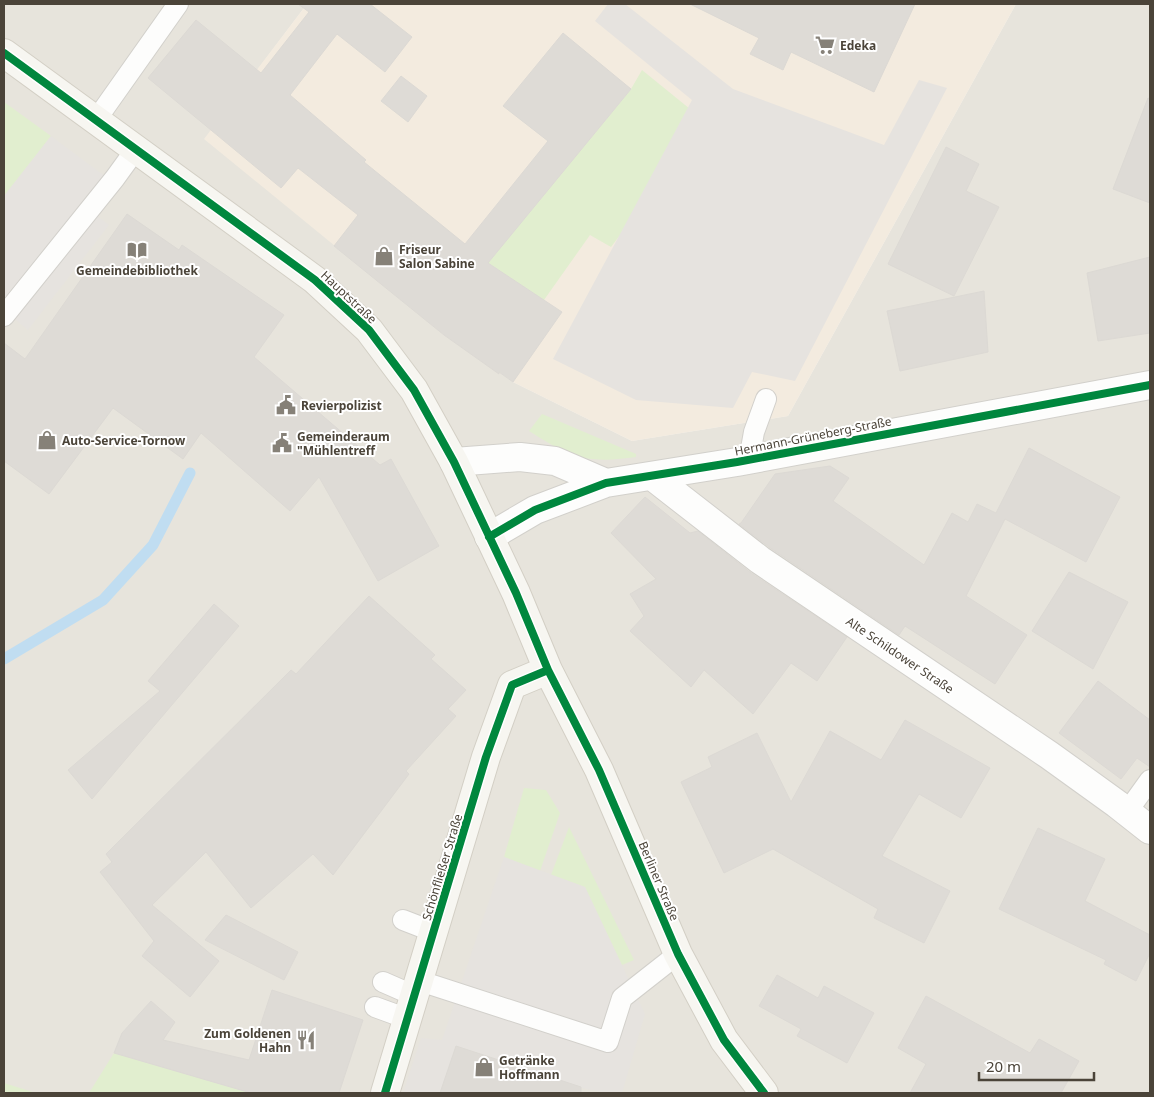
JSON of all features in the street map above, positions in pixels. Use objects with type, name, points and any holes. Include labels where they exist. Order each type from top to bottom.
[{"type":"main road","name":"Hauptstraße","points":[[4,53],[315,280],[369,330],[414,390],[454,462],[516,593],[548,670]]},
{"type":"main road","name":"Schönfließer Straße","points":[[385,1093],[486,757],[512,685],[548,670]]},
{"type":"main road","name":"Berliner Straße","points":[[548,670],[599,770],[678,954],[724,1040],[764,1093]]},
{"type":"street","name":"Hermann-Grüneberg-Straße","points":[[488,537],[535,510],[606,483],[749,460],[1150,385]]},
{"type":"street","points":[[454,462],[520,456],[555,461],[606,483]]},
{"type":"street","name":"Alte Schildower Straße","points":[[652,476],[760,560],[1049,756],[1150,830]]},
{"type":"lane","points":[[96,120],[178,4]]},
{"type":"lane","points":[[4,316],[115,178],[136,149]]},
{"type":"lane","points":[[749,460],[754,432],[766,399]]},
{"type":"lane","points":[[1127,812],[1150,780]]},
{"type":"lane","points":[[403,920],[434,932]]},
{"type":"lane","points":[[383,982],[414,998],[608,1042],[622,998],[678,954]]},
{"type":"lane","points":[[375,1007],[414,998]]},
{"type":"shaded area","points":[[4,4],[307,4],[205,139],[436,327],[513,382],[632,441],[788,416],[1016,4],[1150,4],[1150,1093],[4,1093]]},
{"type":"shaded area","points":[[307,4],[1016,4],[788,416],[632,441],[513,382],[500,372],[499,374],[444,335],[204,139]]},
{"type":"shaded area","points":[[608,4],[625,4],[733,89],[884,145],[919,80],[947,88],[795,381],[752,372],[733,408],[636,400],[553,359],[692,100],[595,21]]},
{"type":"shaded area","points":[[51,136],[110,180],[91,211],[109,225],[28,330],[4,310],[4,196]]},
{"type":"shaded area","points":[[504,857],[585,887],[645,1014],[622,1093],[606,1093],[582,1088],[456,1046],[440,1093],[403,1093],[421,1038],[442,1040]]},
{"type":"green space","points":[[642,70],[706,122],[611,247],[590,235],[544,300],[478,274],[631,89]]},
{"type":"green space","points":[[4,102],[51,136],[4,196]]},
{"type":"green space","points":[[542,414],[636,454],[636,457],[595,459],[578,457],[565,452],[529,431]]},
{"type":"green space","points":[[524,788],[546,790],[560,813],[540,871],[504,857]]},
{"type":"green space","points":[[569,827],[634,960],[622,965],[585,887],[551,875]]},
{"type":"green space","points":[[114,1053],[240,1090],[251,1093],[89,1093]]},
{"type":"green space","points":[[4,1083],[36,1093],[4,1093]]},
{"type":"building","points":[[298,4],[370,4],[412,37],[385,72],[337,34],[290,95],[366,160],[364,162],[465,244],[548,141],[503,106],[563,33],[631,89],[488,263],[562,312],[513,382],[444,335],[334,246],[358,215],[298,168],[281,188],[148,78],[196,20],[261,73],[309,12]]},
{"type":"building","name":"Edeka","points":[[690,4],[915,4],[874,92],[791,52],[783,70],[750,54],[759,38]]},
{"type":"building","points":[[401,76],[427,96],[408,122],[381,101]]},
{"type":"building","points":[[1148,98],[1150,99],[1150,203],[1113,189]]},
{"type":"building","points":[[946,147],[979,164],[966,191],[999,207],[954,296],[888,264]]},
{"type":"building","points":[[127,214],[179,250],[182,245],[284,315],[254,357],[380,465],[391,459],[439,546],[378,581],[319,477],[290,511],[201,433],[183,459],[113,408],[49,494],[4,461],[4,343],[25,359]]},
{"type":"building","points":[[1150,257],[1150,333],[1098,341],[1087,273]]},
{"type":"building","points":[[984,291],[988,352],[900,371],[887,311]]},
{"type":"building","points":[[1029,448],[1120,497],[1086,562],[1005,519],[966,596],[1027,635],[995,684],[905,626],[899,635],[769,547],[739,524],[775,474],[830,466],[849,478],[833,501],[924,565],[952,513],[968,522],[977,504],[996,513]]},
{"type":"building","points":[[645,497],[690,533],[698,531],[751,573],[847,637],[817,681],[791,663],[753,714],[704,670],[691,687],[630,631],[644,616],[630,594],[656,579],[611,533]]},
{"type":"building","points":[[1069,572],[1128,602],[1093,669],[1032,631]]},
{"type":"building","points":[[369,596],[435,655],[431,659],[466,690],[448,709],[456,716],[406,771],[409,774],[333,875],[313,854],[251,908],[206,852],[152,905],[219,961],[190,997],[142,956],[154,941],[100,872],[112,862],[106,854],[291,670],[296,674]]},
{"type":"building","points":[[214,604],[239,626],[92,799],[68,770],[160,691],[148,681]]},
{"type":"building","points":[[1098,681],[1150,720],[1150,767],[1137,758],[1121,779],[1059,733]]},
{"type":"building","points":[[905,720],[990,768],[961,818],[919,794],[882,856],[950,891],[924,943],[874,918],[878,909],[773,849],[724,873],[681,782],[712,767],[708,757],[757,733],[791,802],[830,731],[881,760]]},
{"type":"building","points":[[1038,828],[1105,859],[1085,901],[1150,935],[1150,953],[1136,981],[1104,964],[1106,960],[999,909]]},
{"type":"building","points":[[226,915],[298,952],[284,980],[205,940]]},
{"type":"building","points":[[777,975],[818,998],[824,986],[874,1013],[847,1063],[797,1036],[801,1029],[759,1006]]},
{"type":"building","points":[[272,990],[363,1020],[339,1093],[251,1093],[114,1053],[122,1033],[151,1001],[175,1022],[163,1040],[249,1060]]},
{"type":"building","points":[[926,996],[1030,1053],[1039,1039],[1079,1061],[1061,1093],[910,1093],[926,1064],[898,1048]]},
{"type":"building","name":"Getränke Hoffmann","points":[[456,1046],[581,1087],[581,1093],[440,1093]]},
{"type":"waterway","points":[[4,659],[103,600],[153,545],[190,473]]},
{"type":"cycle path","points":[[4,53],[315,280],[369,330],[414,390],[454,462],[516,593],[548,670],[599,770],[678,954],[724,1040],[764,1093]]},
{"type":"cycle path","points":[[489,537],[535,510],[606,483],[737,462],[1150,385]]},
{"type":"cycle path","points":[[385,1093],[486,757],[512,685],[548,670]]},
{"type":"place","name":"Edeka","points":[[825,45]]},
{"type":"place","name":"Gemeindebibliothek","points":[[137,250]]},
{"type":"place","name":"Friseur Salon Sabine","points":[[384,256]]},
{"type":"place","name":"Revierpolizist","points":[[286,405]]},
{"type":"place","name":"Auto-Service-Tornow","points":[[47,440]]},
{"type":"place","name":"Gemeinderaum \"Mühlentreff","points":[[282,443]]},
{"type":"place","name":"Zum Goldenen Hahn","points":[[306,1040]]},
{"type":"place","name":"Getränke Hoffmann","points":[[484,1067]]}]
